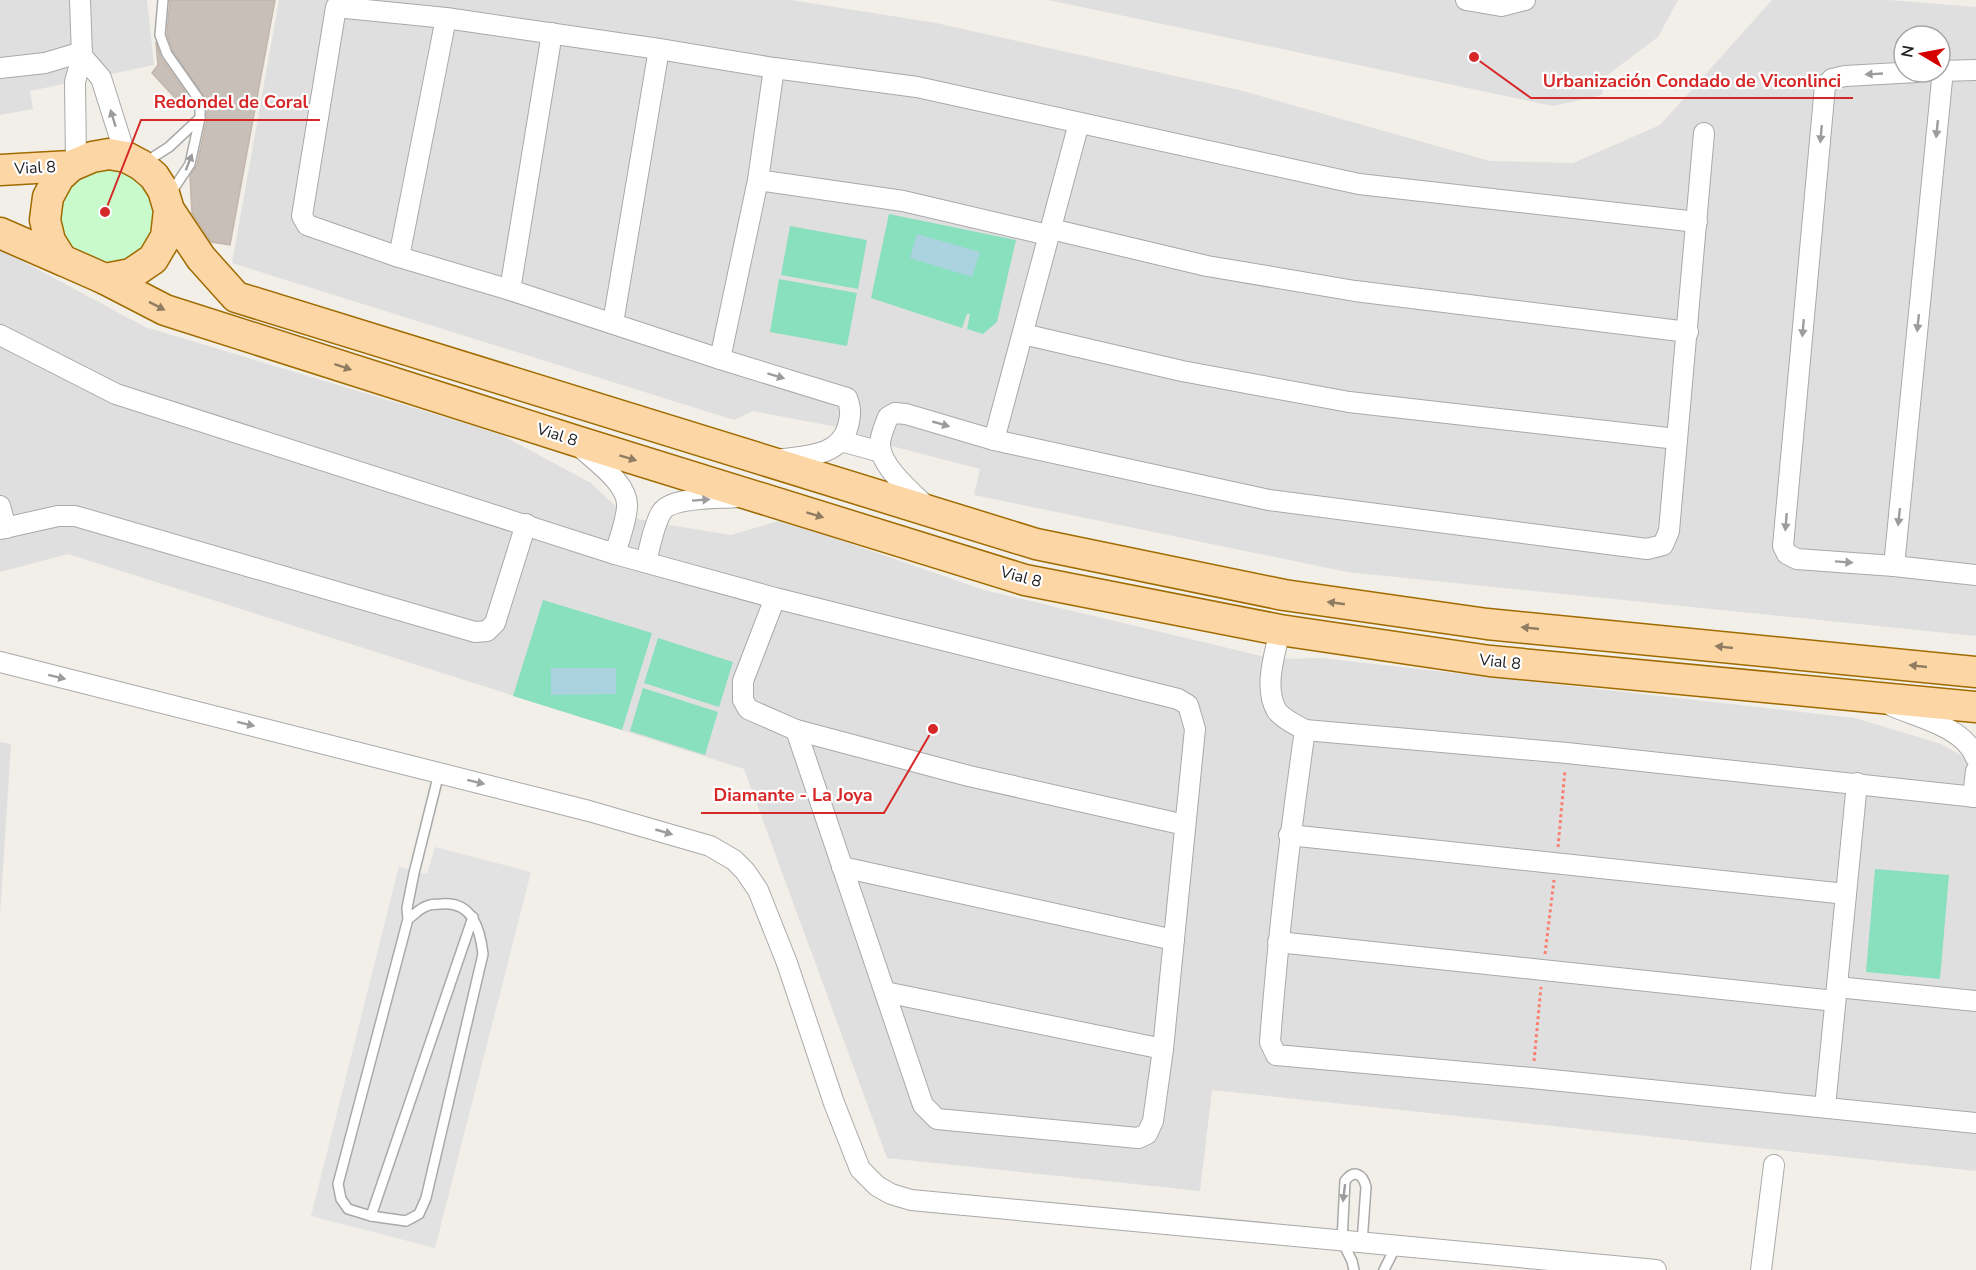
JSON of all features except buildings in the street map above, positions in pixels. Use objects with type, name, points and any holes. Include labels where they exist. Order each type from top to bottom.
[{"type":"main road","points":[[0,233],[105,279],[131,274],[153,259],[166,237],[167,205],[163,190],[154,176],[134,161],[109,154],[92,156],[73,164],[59,177],[48,197],[45,220],[50,242],[62,260]]},
{"type":"main road","name":"Vial 8","points":[[0,170],[73,164]]},
{"type":"main road","points":[[167,205],[201,258],[236,297],[1036,544],[1284,595],[1487,624],[1976,672]]},
{"type":"main road","name":"Vial 8","points":[[105,279],[165,310],[573,440],[1025,580],[1280,630],[1490,661],[1976,707]]},
{"type":"street","points":[[73,164],[75,82],[82,54],[80,0]]},
{"type":"street","points":[[1466,0],[1502,6],[1525,0]]},
{"type":"street","points":[[766,462],[834,449],[846,434],[850,418],[847,398],[510,290],[399,257],[307,225],[302,216],[334,10],[339,6],[446,18],[774,68],[917,87],[1359,184],[1697,222]]},
{"type":"street","points":[[399,257],[446,18]]},
{"type":"street","points":[[510,290],[552,33]]},
{"type":"street","points":[[613,323],[659,49]]},
{"type":"street","points":[[0,68],[45,63],[82,54]]},
{"type":"street","points":[[82,54],[101,78],[134,161]]},
{"type":"street","points":[[720,359],[758,180],[774,68]]},
{"type":"street","points":[[1952,71],[1976,70]]},
{"type":"street","points":[[1892,73],[1832,78],[1825,86],[1784,546],[1787,554],[1797,559],[1976,574]]},
{"type":"street","points":[[1894,566],[1940,84]]},
{"type":"street","points":[[994,440],[1079,123]]},
{"type":"street","points":[[932,512],[894,473],[881,452],[880,443],[888,417],[895,413],[906,414],[994,440],[1269,500],[1647,549],[1663,545],[1669,531],[1704,133]]},
{"type":"street","points":[[758,180],[903,201],[1207,266],[1355,291],[1688,332]]},
{"type":"street","points":[[1023,334],[1182,371],[1348,402],[1677,439]]},
{"type":"street","points":[[0,335],[116,394],[615,554],[775,598],[1178,699],[1188,705],[1195,729],[1163,1049],[1153,1121],[1147,1134],[1138,1138],[937,1119],[923,1105],[796,730]]},
{"type":"street","points":[[573,440],[620,485],[626,494],[627,508],[615,554]]},
{"type":"street","points":[[841,441],[881,452]]},
{"type":"street","points":[[646,562],[660,517],[668,505],[678,502],[752,496]]},
{"type":"street","points":[[0,506],[3,529],[58,516],[75,516],[475,632],[487,631],[495,623],[526,524]]},
{"type":"street","points":[[627,508],[660,517]]},
{"type":"street","points":[[775,598],[743,681],[743,700],[748,709],[796,730],[969,776],[1185,825]]},
{"type":"street","points":[[1280,630],[1271,684],[1273,700],[1278,712],[1305,730],[1567,753],[1974,797],[1976,759],[1960,736],[1864,695]]},
{"type":"street","points":[[0,662],[680,836],[710,846],[734,860],[758,890],[787,963],[834,1103],[860,1169],[877,1186],[891,1194],[911,1200],[1656,1270]]},
{"type":"street","points":[[1305,730],[1289,835],[1278,942],[1270,1042],[1276,1055],[1532,1078],[1976,1123]]},
{"type":"street","points":[[1825,1107],[1857,783]]},
{"type":"street","points":[[1289,835],[1846,894]]},
{"type":"street","points":[[842,867],[1174,940]]},
{"type":"street","points":[[1278,942],[1543,972],[1836,994],[1976,1001]]},
{"type":"street","points":[[885,992],[1163,1049]]},
{"type":"street","points":[[1761,1270],[1774,1165]]},
{"type":"lane","points":[[163,0],[160,35],[167,54],[200,101],[200,118],[190,164],[167,205]]},
{"type":"lane","points":[[134,161],[169,147],[200,118]]},
{"type":"lane","points":[[408,919],[428,905],[449,903],[465,908],[473,917],[482,940],[483,954],[426,1198],[419,1214],[406,1221],[370,1216],[348,1209],[341,1199],[338,1184],[408,919],[407,908],[414,873],[439,773]]},
{"type":"lane","points":[[370,1216],[473,917]]},
{"type":"lane","points":[[1354,1270],[1342,1241],[1345,1180],[1353,1174],[1361,1175],[1366,1186],[1362,1243]]},
{"type":"lane","points":[[1384,1270],[1396,1246]]},
{"type":"path","points":[[1532,1078],[1567,753]]},
{"type":"shaded area","points":[[0,0],[147,0],[154,65],[30,91],[33,109],[0,115]]},
{"type":"shaded area","points":[[279,0],[791,0],[936,23],[1243,91],[1490,161],[1573,163],[1660,125],[1772,0],[1889,0],[1976,7],[1976,636],[1347,572],[974,495],[980,469],[880,443],[847,429],[753,411],[734,420],[232,263]]},
{"type":"shaded area","points":[[1048,0],[1678,0],[1658,37],[1606,76],[1602,95],[1553,106]]},
{"type":"shaded area","points":[[0,249],[145,327],[498,433],[591,483],[626,516],[731,535],[782,520],[984,590],[1274,659],[1321,658],[1855,718],[1941,744],[1976,764],[1976,1171],[1212,1090],[1200,1191],[887,1158],[744,769],[68,554],[0,572]]},
{"type":"shaded area","points":[[0,742],[11,744],[0,915]]},
{"type":"shaded area","points":[[435,847],[531,872],[435,1248],[311,1216],[399,866],[427,874]]},
{"type":"green space","points":[[106,169],[124,172],[140,182],[150,198],[153,216],[150,234],[140,250],[124,260],[106,263],[88,260],[72,250],[62,234],[59,216],[62,198],[72,182],[88,172]]},
{"type":"green space","points":[[889,214],[1016,240],[997,322],[983,334],[967,329],[970,314],[967,314],[962,328],[871,298]]},
{"type":"green space","points":[[790,226],[867,240],[858,289],[781,275]]},
{"type":"green space","points":[[779,279],[857,293],[847,346],[770,332]]},
{"type":"green space","points":[[543,600],[652,633],[622,730],[513,696]]},
{"type":"green space","points":[[658,638],[733,662],[719,707],[644,683]]},
{"type":"green space","points":[[643,688],[718,712],[705,755],[630,731]]},
{"type":"green space","points":[[1875,869],[1949,875],[1940,979],[1866,972]]},
{"type":"water","points":[[917,234],[980,252],[972,277],[910,258]]},
{"type":"water","points":[[551,668],[616,668],[616,694],[551,695]]},
{"type":"place","name":"Urbanización Condado de Viconlinci","points":[[1474,57]]},
{"type":"place","name":"Redondel de Coral","points":[[105,212]]},
{"type":"place","name":"Diamante - La Joya","points":[[933,729]]}]
